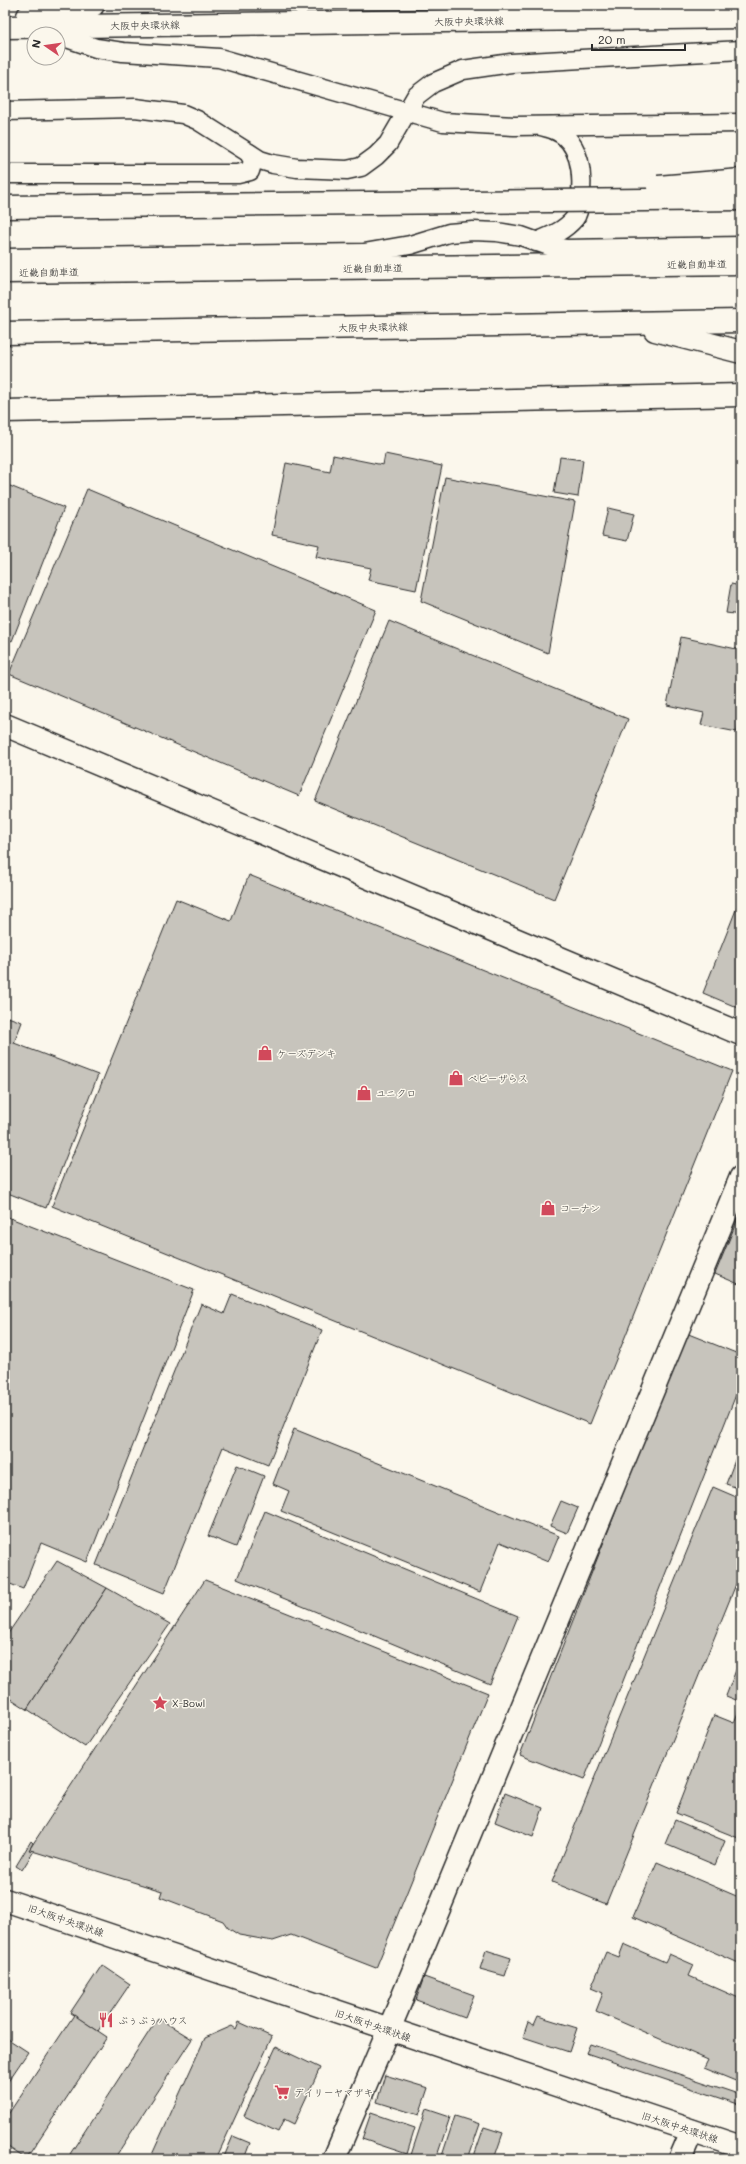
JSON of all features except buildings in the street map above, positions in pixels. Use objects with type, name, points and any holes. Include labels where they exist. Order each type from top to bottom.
[{"type":"main road","points":[[5,20],[93,5]]},
{"type":"main road","name":"大阪中央環状線","points":[[36,26],[741,17]]},
{"type":"main road","name":"大阪中央環状線","points":[[5,27],[26,26]]},
{"type":"main road","points":[[476,202],[741,180]]},
{"type":"main road","points":[[5,207],[741,199]]},
{"type":"main road","name":"近畿自動車道","points":[[5,272],[741,264]]},
{"type":"main road","name":"大阪中央環状線","points":[[5,333],[741,321]]},
{"type":"main road","points":[[626,322],[741,352]]},
{"type":"main road","points":[[5,411],[741,395]]},
{"type":"main road","points":[[5,725],[741,1034]]},
{"type":"main road","points":[[334,2159],[389,2030],[741,1177]]},
{"type":"main road","name":"旧大阪中央環状線","points":[[5,1900],[741,2147]]},
{"type":"main road","points":[[680,2159],[692,2131]]},
{"type":"lane","points":[[66,37],[96,48],[123,52],[219,58],[406,112],[460,125],[741,123]]},
{"type":"lane","points":[[5,110],[135,108],[183,114],[197,120],[249,153],[273,164],[297,168],[347,170],[361,167],[376,156],[388,144],[416,96],[433,83],[463,70],[511,63],[741,50]]},
{"type":"lane","points":[[536,125],[555,129],[569,140],[580,159],[582,185],[580,203],[576,218],[560,232],[536,242]]},
{"type":"lane","points":[[5,174],[238,174],[250,171],[252,161],[249,153]]},
{"type":"lane","points":[[5,258],[364,253],[410,245],[449,233],[473,231],[509,234],[566,249],[741,246]]},
{"type":"place","name":"ケーズデンキ","points":[[265,1053]]},
{"type":"place","name":"ベビーザらス","points":[[456,1078]]},
{"type":"place","name":"ユニクロ","points":[[364,1093]]},
{"type":"place","name":"コーナン","points":[[548,1208]]},
{"type":"place","name":"X-Bowl","points":[[160,1703]]},
{"type":"place","name":"ぶぅぶぅハウス","points":[[106,2020]]},
{"type":"place","name":"デイリーヤマザキ","points":[[282,2092]]}]
